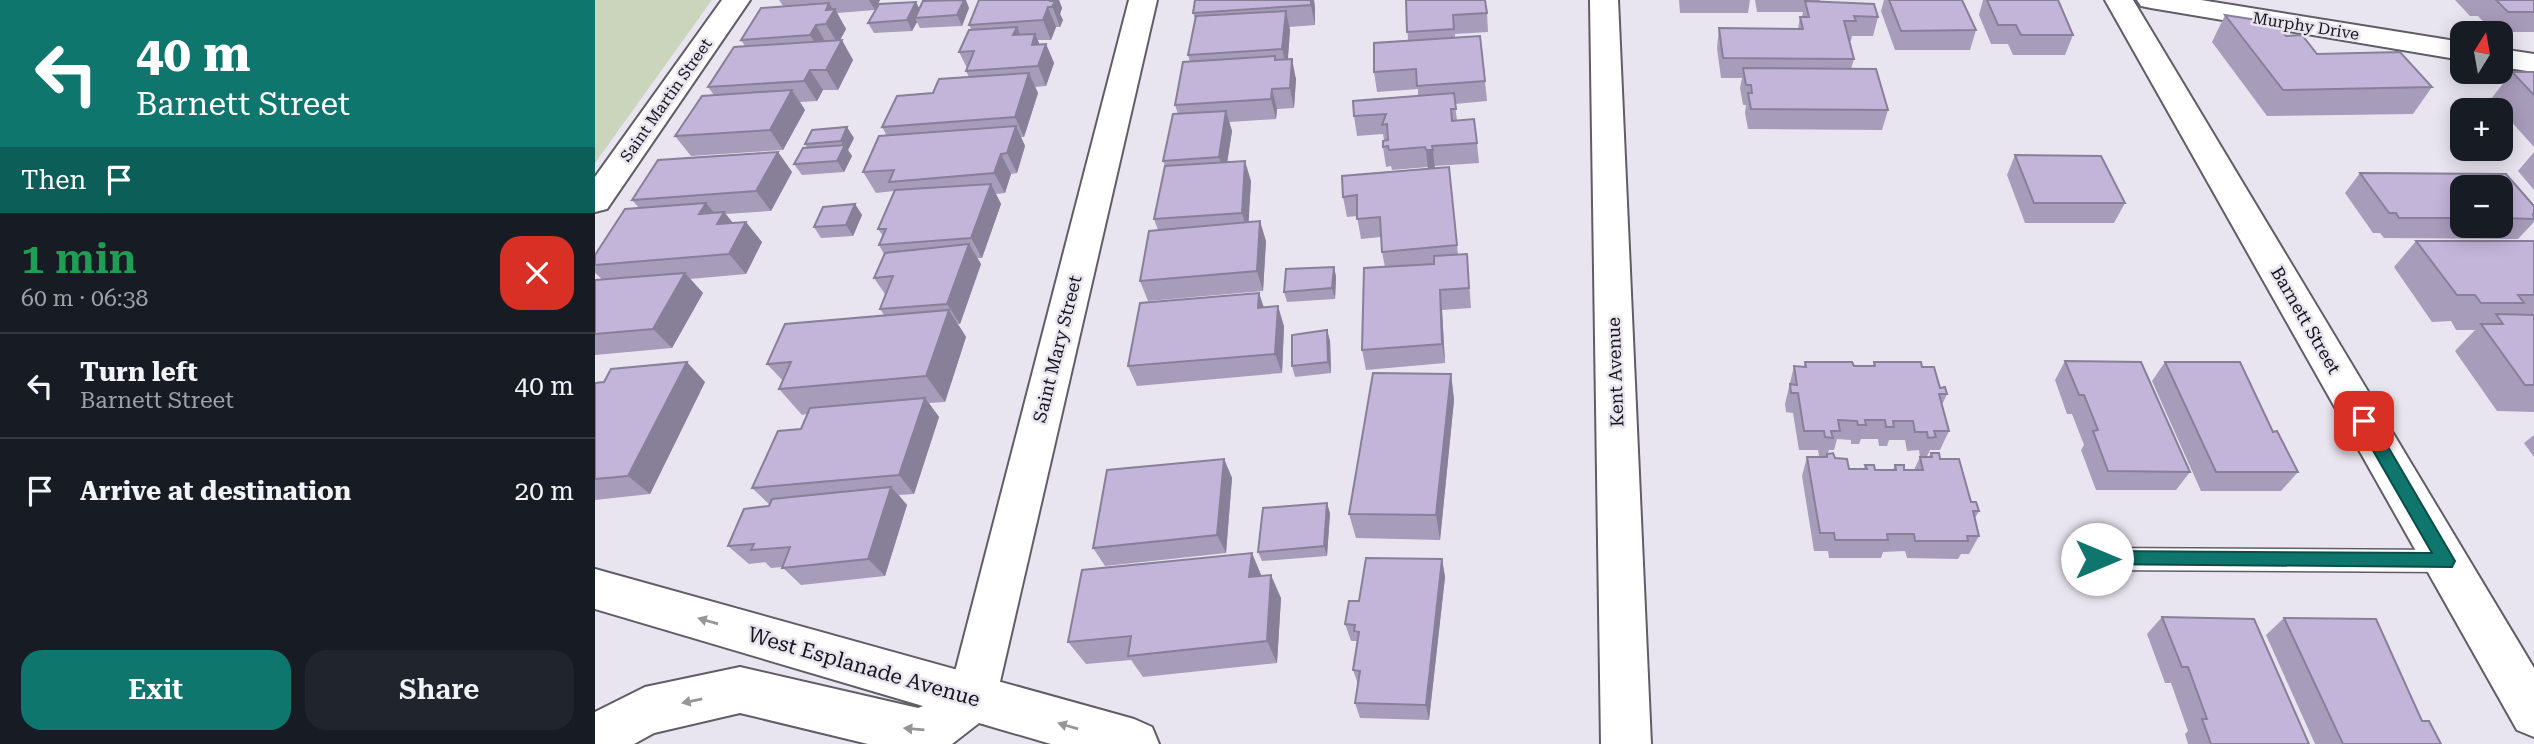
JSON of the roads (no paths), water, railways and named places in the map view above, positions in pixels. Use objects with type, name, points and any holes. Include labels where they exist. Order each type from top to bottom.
[{"type":"street","name":"Saint Martin Street","points":[[595,201],[736,0]]},
{"type":"street","name":"Saint Mary Street","points":[[972,699],[1143,0]]},
{"type":"street","name":"Kent Avenue","points":[[1604,0],[1626,744]]},
{"type":"street","name":"Barnett Street","points":[[2119,0],[2534,713]]},
{"type":"street","name":"Murphy Drive","points":[[2151,0],[2450,49]]},
{"type":"street","points":[[2513,60],[2534,63]]},
{"type":"street","name":"West Esplanade Avenue","points":[[595,589],[1133,744]]},
{"type":"street","points":[[595,739],[645,711],[740,690],[918,732],[933,728],[972,699]]},
{"type":"lane","points":[[2097,559],[2446,561]]}]
